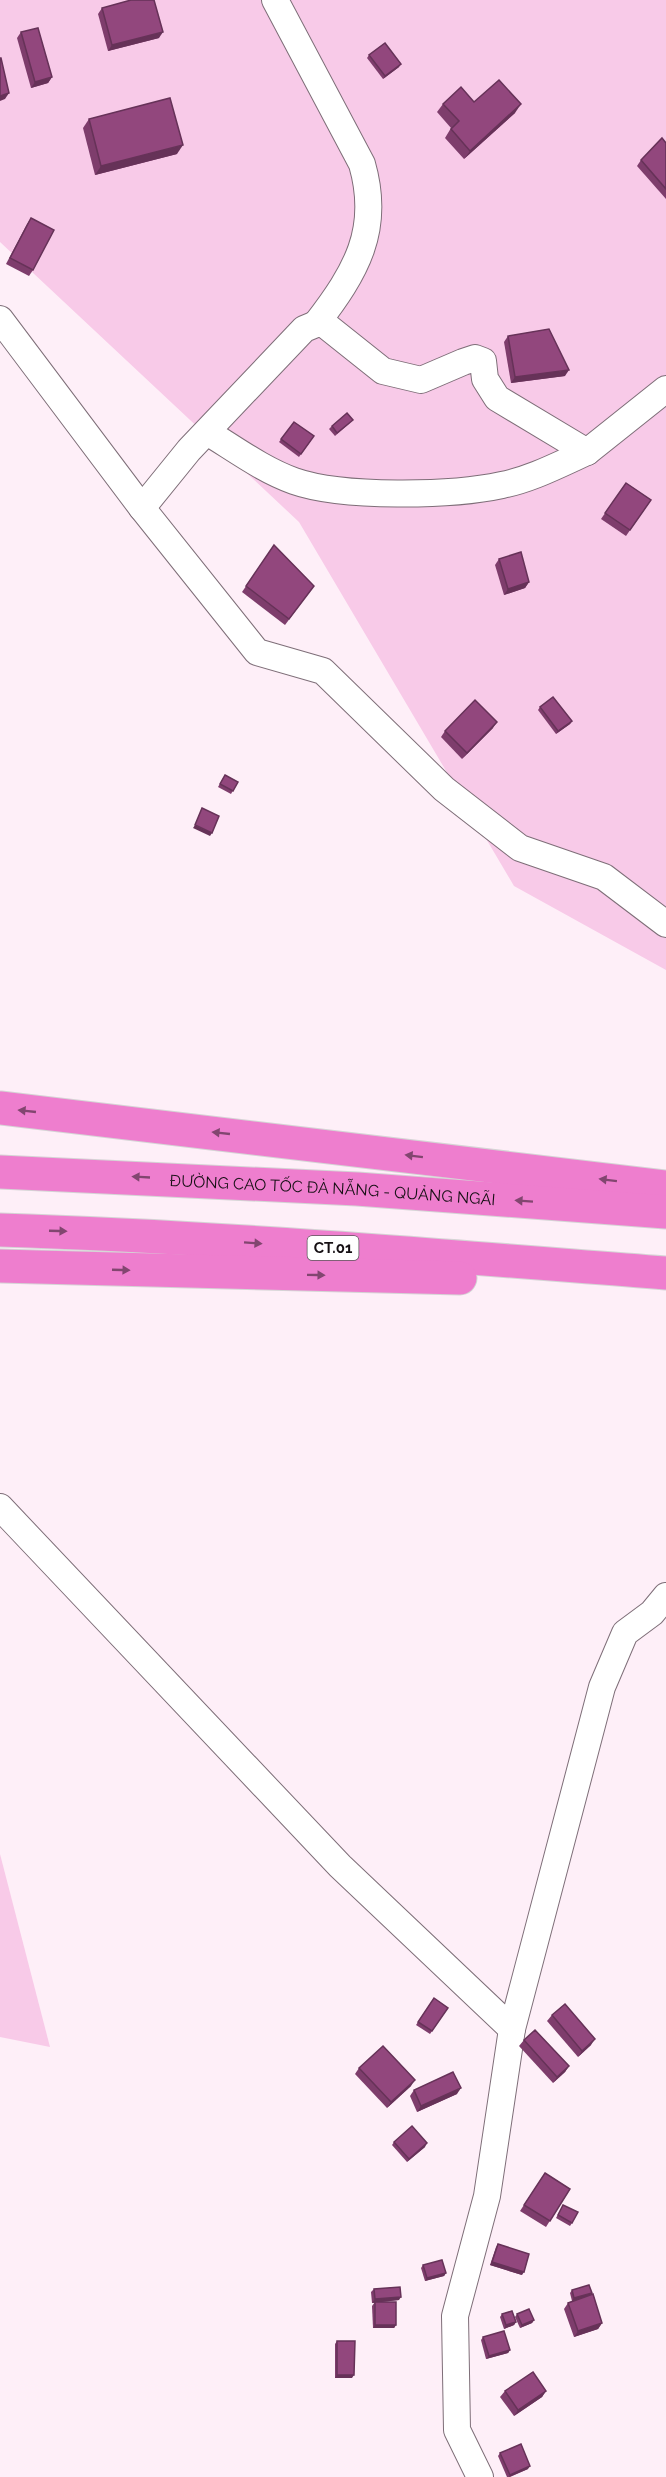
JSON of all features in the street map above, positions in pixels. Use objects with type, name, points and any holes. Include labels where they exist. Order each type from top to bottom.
[{"type":"highway","points":[[0,1108],[666,1186]]},
{"type":"highway","name":"ĐƯỜNG CAO TỐC ĐÀ NẴNG - QUẢNG NGÃI","points":[[0,1172],[357,1189],[666,1212]]},
{"type":"highway","name":"CT.01","points":[[0,1230],[103,1233],[666,1273]]},
{"type":"highway","points":[[0,1266],[235,1274],[666,1282]]},
{"type":"street","points":[[275,0],[362,164],[367,183],[369,202],[367,230],[360,256],[344,286],[316,324]]},
{"type":"street","points":[[0,320],[142,508],[257,652],[323,671],[444,789],[520,848],[604,877],[666,924]]},
{"type":"street","points":[[142,508],[207,432],[304,329],[316,324],[324,324],[383,371],[422,380],[463,362],[476,358],[483,361],[485,379],[497,398],[587,452]]},
{"type":"street","points":[[207,432],[246,456],[296,481],[321,487],[383,493],[470,489],[502,485],[526,478],[587,452],[666,389]]},
{"type":"street","points":[[0,1507],[340,1866],[512,2029]]},
{"type":"street","points":[[480,2477],[457,2430],[455,2316],[487,2196],[512,2029],[602,1687],[625,1633],[652,1613],[666,1596]]},
{"type":"shaded area","points":[[0,0],[666,0],[666,970],[514,886],[299,522],[0,242]]},
{"type":"shaded area","points":[[0,1854],[50,2047],[0,2037]]},
{"type":"building","points":[[131,0],[154,0],[163,32],[112,45],[102,8]]},
{"type":"building","points":[[38,28],[52,77],[35,82],[21,32]]},
{"type":"building","points":[[385,43],[401,64],[385,76],[369,55]]},
{"type":"building","points":[[0,58],[9,93],[0,96]]},
{"type":"building","points":[[499,80],[521,104],[470,151],[451,129],[459,121],[443,104],[461,87],[474,102]]},
{"type":"building","points":[[170,98],[183,145],[101,166],[89,119]]},
{"type":"building","points":[[662,138],[666,143],[666,189],[641,160]]},
{"type":"building","points":[[31,218],[54,230],[33,270],[10,258]]},
{"type":"building","points":[[549,329],[569,370],[515,377],[508,336]]},
{"type":"building","points":[[347,413],[353,420],[337,433],[332,426]]},
{"type":"building","points":[[294,422],[314,436],[301,454],[281,439]]},
{"type":"building","points":[[626,483],[651,500],[630,530],[605,513]]},
{"type":"building","points":[[274,545],[314,586],[289,619],[246,586]]},
{"type":"building","points":[[521,552],[529,582],[508,589],[499,559]]},
{"type":"building","points":[[553,697],[572,721],[558,731],[540,707]]},
{"type":"building","points":[[475,700],[497,722],[467,753],[445,731]]},
{"type":"building","points":[[225,775],[238,782],[233,791],[220,784]]},
{"type":"building","points":[[202,808],[219,816],[212,833],[195,825]]},
{"type":"building","points":[[434,1998],[448,2008],[432,2031],[418,2022]]},
{"type":"building","points":[[565,2004],[595,2039],[582,2051],[552,2015]]},
{"type":"building","points":[[535,2030],[569,2066],[557,2077],[524,2040]]},
{"type":"building","points":[[383,2046],[415,2080],[391,2102],[359,2068]]},
{"type":"building","points":[[453,2072],[461,2088],[421,2106],[414,2090]]},
{"type":"building","points":[[412,2126],[427,2143],[409,2159],[394,2142]]},
{"type":"building","points":[[545,2173],[570,2189],[550,2221],[524,2205]]},
{"type":"building","points":[[563,2205],[578,2212],[572,2223],[558,2215]]},
{"type":"building","points":[[498,2244],[529,2254],[524,2272],[492,2262]]},
{"type":"building","points":[[442,2260],[446,2273],[427,2278],[423,2265]]},
{"type":"building","points":[[589,2285],[592,2293],[574,2298],[572,2290]]},
{"type":"building","points":[[400,2287],[401,2297],[375,2299],[374,2289]]},
{"type":"building","points":[[593,2294],[602,2323],[578,2331],[568,2303]]},
{"type":"building","points":[[375,2302],[396,2302],[396,2325],[375,2325]]},
{"type":"building","points":[[529,2309],[534,2320],[522,2325],[517,2314]]},
{"type":"building","points":[[512,2311],[516,2322],[506,2325],[502,2314]]},
{"type":"building","points":[[504,2331],[510,2350],[489,2356],[483,2337]]},
{"type":"building","points":[[337,2341],[355,2341],[354,2375],[337,2375]]},
{"type":"building","points":[[533,2372],[546,2391],[518,2410],[505,2391]]},
{"type":"building","points":[[521,2444],[530,2466],[510,2475],[500,2453]]}]
